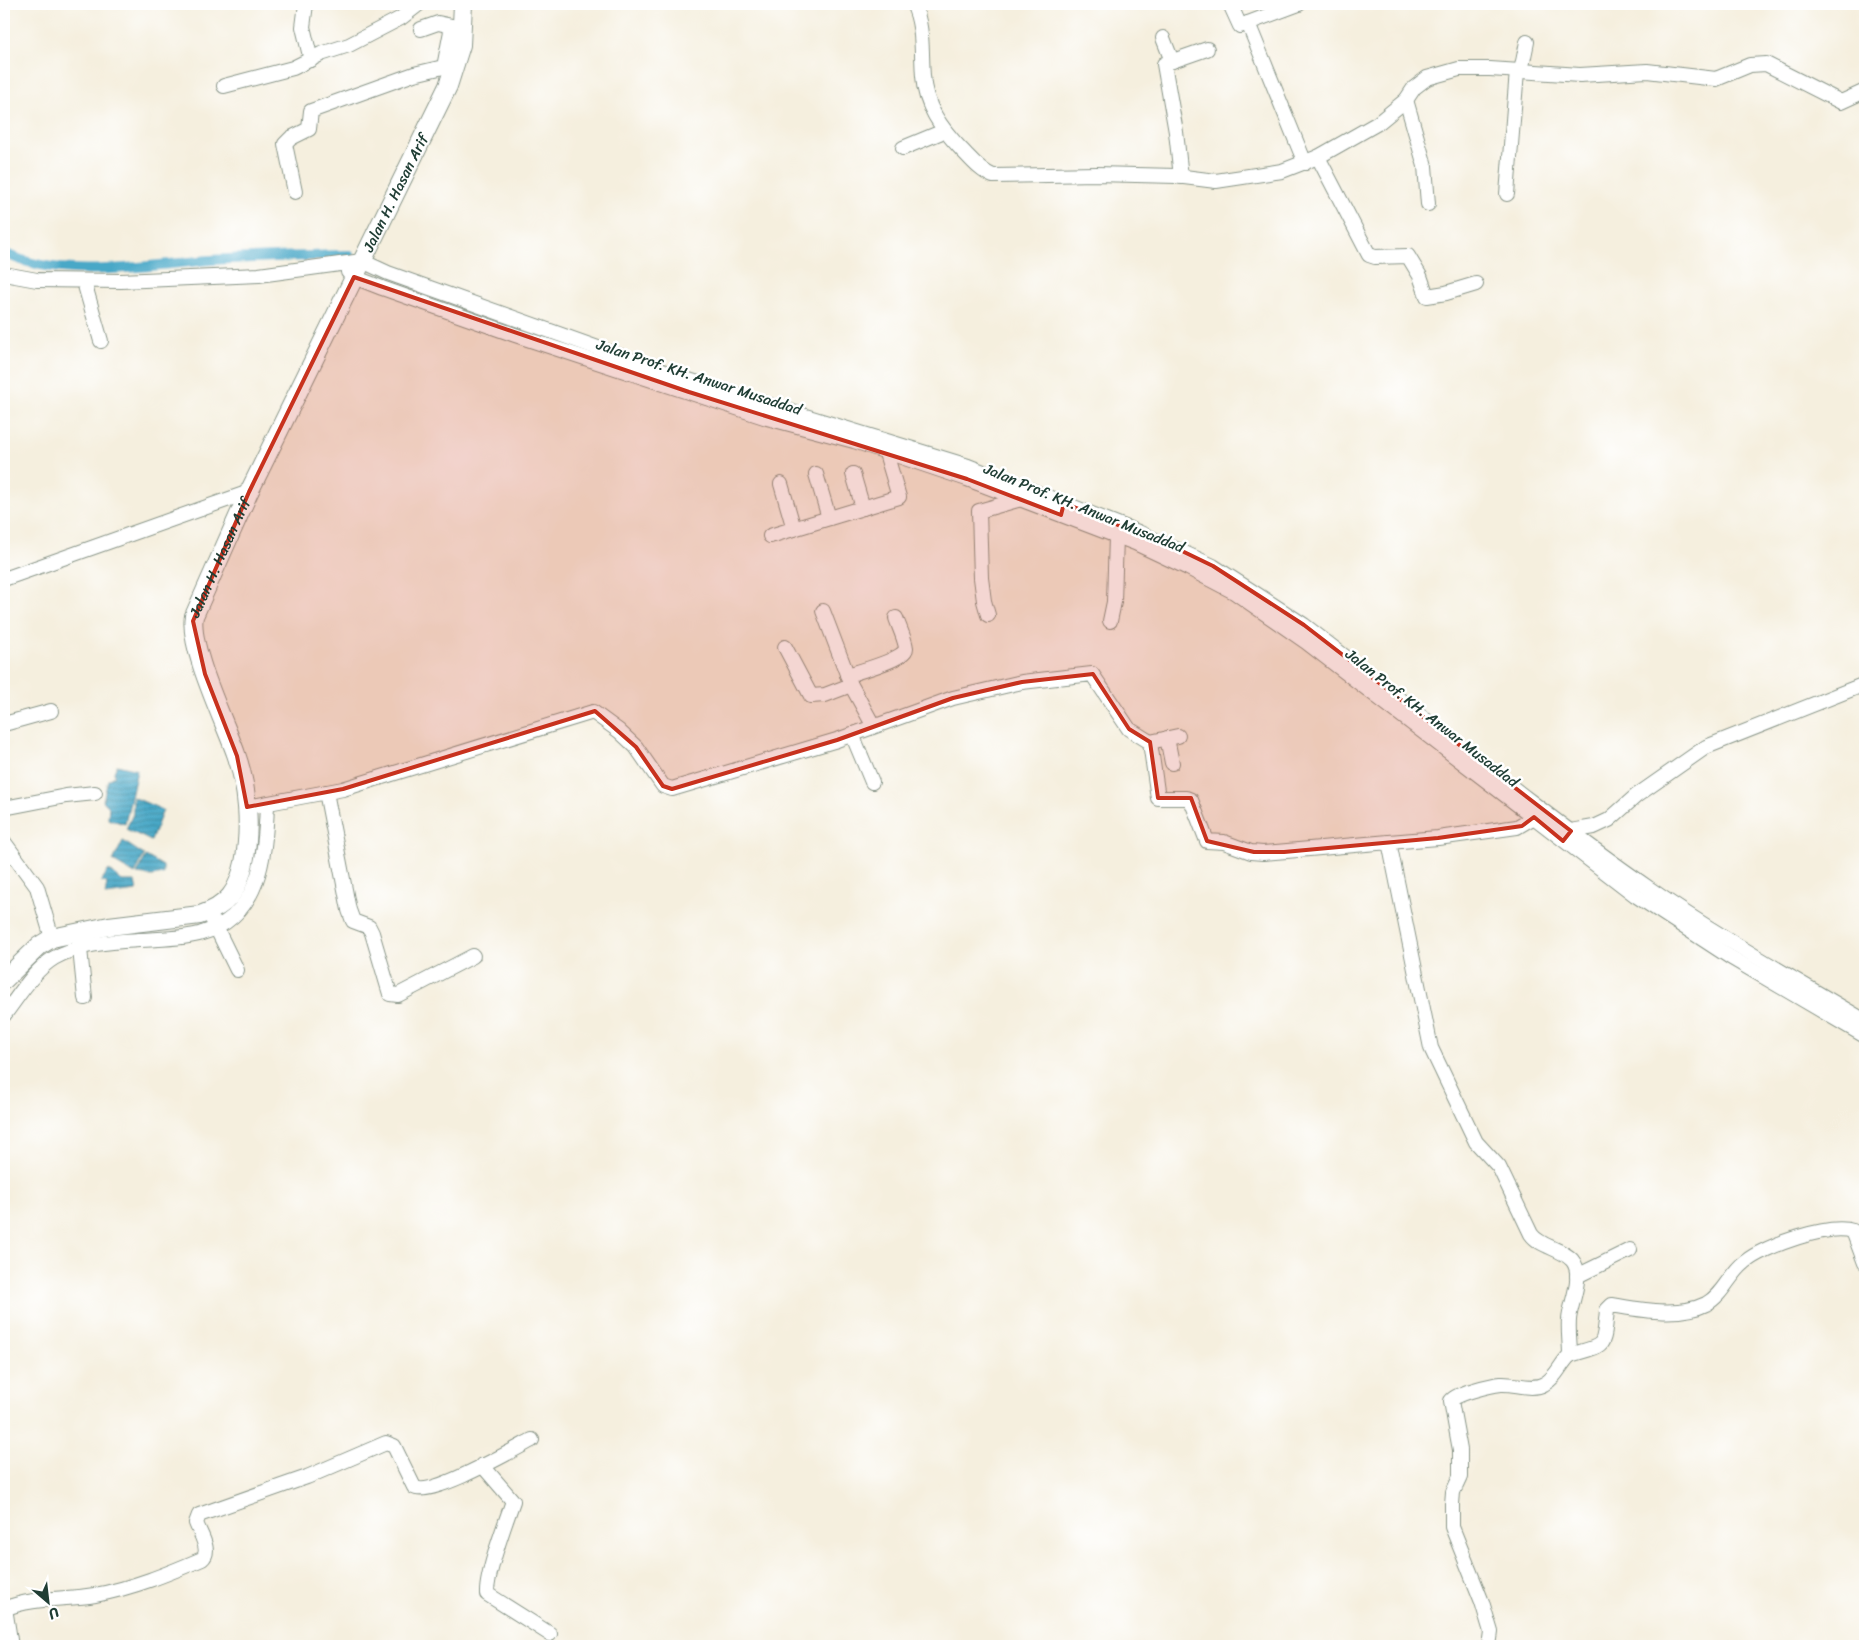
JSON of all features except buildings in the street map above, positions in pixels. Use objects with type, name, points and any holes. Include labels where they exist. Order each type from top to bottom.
[{"type":"main road","name":"Jalan H. Hasan Arif","points":[[4,980],[39,946],[52,938],[79,940],[213,921],[230,899],[240,877],[257,806],[205,674],[193,621],[200,601],[249,492],[361,280],[437,110],[450,65],[461,45],[463,4]]},
{"type":"street","points":[[306,4],[303,27],[311,60]]},
{"type":"street","points":[[224,86],[293,68],[321,54],[370,36],[410,12],[419,4]]},
{"type":"street","points":[[913,4],[920,23],[923,78],[930,107],[944,131],[981,169],[993,176],[1096,174],[1181,177],[1216,181],[1282,172],[1305,164],[1378,123],[1406,100],[1421,82],[1439,73],[1459,69],[1521,69],[1580,75],[1647,71],[1716,79],[1750,65],[1766,64],[1838,101],[1854,96]]},
{"type":"street","points":[[1230,4],[1240,26],[1276,8],[1299,4]]},
{"type":"street","points":[[295,192],[285,144],[291,138],[309,129],[310,111],[414,74],[450,65],[452,26],[438,23],[421,28]]},
{"type":"street","points":[[1248,23],[1305,164]]},
{"type":"street","points":[[1163,38],[1172,61]]},
{"type":"street","points":[[1507,194],[1521,69],[1527,42]]},
{"type":"street","points":[[1181,177],[1176,132],[1164,64],[1208,49]]},
{"type":"street","points":[[1406,100],[1425,166],[1428,204]]},
{"type":"street","points":[[903,148],[944,131]]},
{"type":"street","points":[[1318,157],[1368,255],[1375,257],[1408,256],[1420,276],[1427,296],[1446,293],[1476,284]]},
{"type":"street","points":[[4,274],[37,280],[84,282],[259,274],[367,263]]},
{"type":"street","name":"Jalan Prof. KH. Anwar Musaddad","points":[[367,263],[388,273],[682,378],[938,455],[1193,563],[1464,756],[1567,836],[1667,918],[1865,1036]]},
{"type":"street","name":"Jalan Prof. KH. Anwar Musaddad","points":[[341,265],[361,280],[382,288],[689,392],[967,479],[1020,499],[1062,509],[1116,536],[1193,563]]},
{"type":"street","points":[[84,282],[101,341]]},
{"type":"street","points":[[770,536],[899,497],[886,453]]},
{"type":"street","points":[[816,474],[829,518]]},
{"type":"street","points":[[853,474],[863,508]]},
{"type":"street","points":[[781,484],[794,528]]},
{"type":"street","points":[[4,579],[249,492]]},
{"type":"street","points":[[988,615],[981,578],[978,512],[1020,499]]},
{"type":"street","points":[[1110,622],[1114,602],[1116,536]]},
{"type":"street","points":[[824,611],[849,680],[873,725]]},
{"type":"street","points":[[785,647],[811,696],[825,695],[849,680],[905,652],[896,618]]},
{"type":"street","points":[[257,806],[326,792],[427,765],[593,712],[619,731],[636,747],[663,786],[670,790],[852,734],[953,698],[989,689],[1092,674],[1129,729],[1150,742],[1172,737],[1172,763]]},
{"type":"street","points":[[1567,836],[1610,820],[1636,796],[1706,747],[1865,684]]},
{"type":"street","points":[[4,724],[51,711]]},
{"type":"street","points":[[852,734],[872,782]]},
{"type":"street","points":[[1150,742],[1157,797],[1161,799],[1186,798],[1192,800],[1207,842],[1224,842],[1251,852],[1263,853],[1438,838],[1517,827],[1534,817]]},
{"type":"street","name":"Jalan Prof. KH. Anwar Musaddad","points":[[1464,756],[1534,817],[1650,888],[1742,950],[1865,1021]]},
{"type":"street","points":[[326,792],[348,910],[353,921],[368,927],[372,933],[390,994],[398,995],[473,956]]},
{"type":"street","points":[[4,808],[66,796],[95,793]]},
{"type":"street","points":[[4,842],[37,887],[52,938]]},
{"type":"street","points":[[1389,842],[1427,1036],[1434,1054],[1474,1139],[1482,1151],[1499,1167],[1531,1234],[1535,1239],[1554,1247],[1572,1260],[1576,1266],[1577,1276],[1569,1319],[1570,1355],[1559,1371],[1544,1384],[1536,1387],[1500,1384],[1456,1395],[1451,1401],[1460,1450],[1460,1477],[1453,1492],[1452,1527],[1482,1602],[1490,1632],[1489,1646]]},
{"type":"street","points":[[213,921],[237,970]]},
{"type":"street","points":[[79,940],[85,998]]},
{"type":"street","points":[[4,1015],[46,964],[79,940]]},
{"type":"street","points":[[1570,1355],[1599,1348],[1603,1343],[1607,1310],[1612,1305],[1653,1312],[1702,1306],[1711,1300],[1744,1262],[1755,1255],[1810,1233],[1837,1230],[1853,1231],[1865,1263]]},
{"type":"street","points":[[1577,1276],[1630,1250]]},
{"type":"street","points":[[11,1646],[4,1608],[27,1602],[68,1599],[126,1588],[156,1579],[202,1559],[206,1550],[196,1523],[199,1515],[307,1477],[386,1443],[394,1446],[414,1487],[418,1490],[448,1482],[532,1440]]},
{"type":"street","points":[[482,1465],[513,1501],[503,1527],[488,1580],[488,1594],[550,1634]]},
{"type":"highlighted area","points":[[354,277],[689,392],[967,479],[1061,515],[1064,503],[1182,551],[1213,566],[1304,625],[1571,831],[1563,841],[1534,817],[1522,826],[1438,838],[1284,852],[1254,852],[1207,841],[1191,798],[1158,798],[1150,742],[1129,729],[1093,674],[1022,682],[953,698],[837,740],[672,789],[663,786],[636,747],[595,711],[343,789],[247,807],[237,756],[205,674],[193,621],[249,492]]},
{"type":"water","points":[[117,765],[137,770],[125,824],[108,819],[109,807],[103,801],[108,780],[115,776],[114,772]]},
{"type":"water","points":[[133,797],[163,810],[151,841],[126,829],[133,814]]},
{"type":"water","points":[[123,841],[144,855],[135,874],[113,861]]},
{"type":"water","points":[[146,856],[163,866],[163,874],[152,876],[137,874]]},
{"type":"water","points":[[109,870],[122,881],[135,881],[137,891],[105,895],[107,883],[101,881]]},
{"type":"waterway","points":[[4,253],[27,262],[79,269],[133,268],[228,259],[349,255]]}]
